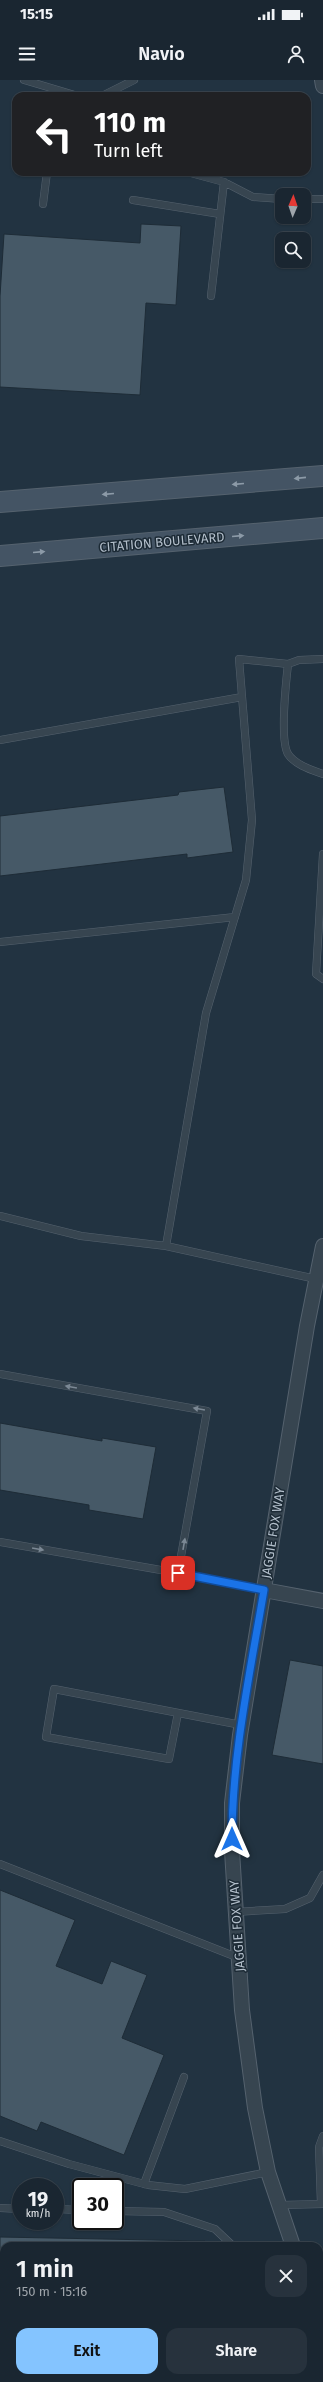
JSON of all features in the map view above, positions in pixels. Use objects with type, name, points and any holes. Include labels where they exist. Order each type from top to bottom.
[{"type":"main road","points":[[0,502],[323,476]]},
{"type":"main road","name":"CITATION BOULEVARD","points":[[0,556],[323,528]]},
{"type":"street","points":[[322,80],[323,86]]},
{"type":"street","name":"JAGGIE FOX WAY","points":[[293,2242],[268,2172],[255,2108],[242,2010],[235,1912],[232,1803],[241,1725],[316,1279],[323,1246]]},
{"type":"street","points":[[264,1590],[323,1601]]},
{"type":"lane","points":[[24,80],[64,92]]},
{"type":"lane","points":[[110,92],[134,80]]},
{"type":"lane","points":[[43,204],[46,176]]},
{"type":"lane","points":[[202,176],[224,182],[253,197],[275,199]]},
{"type":"lane","points":[[211,296],[224,182]]},
{"type":"lane","points":[[311,199],[323,198]]},
{"type":"lane","points":[[133,200],[220,214]]},
{"type":"lane","points":[[166,1246],[206,1013],[246,880],[252,820],[239,659],[288,664],[299,660],[323,659]]},
{"type":"lane","points":[[288,664],[284,721],[288,754],[296,762],[323,774]]},
{"type":"lane","points":[[0,740],[242,697]]},
{"type":"lane","points":[[323,854],[316,974],[323,979]]},
{"type":"lane","points":[[0,942],[235,917]]},
{"type":"lane","points":[[0,1216],[80,1236],[166,1246],[316,1279]]},
{"type":"lane","points":[[0,1374],[207,1411],[178,1573]]},
{"type":"lane","points":[[0,1542],[178,1573],[264,1590]]},
{"type":"lane","points":[[178,1713],[169,1759],[46,1737],[54,1689],[241,1725]]},
{"type":"lane","points":[[0,1864],[239,1958]]},
{"type":"lane","points":[[235,1912],[285,1909],[298,1904],[310,1898],[323,1875]]},
{"type":"lane","points":[[144,2184],[184,2077]]},
{"type":"lane","points":[[280,2205],[322,2204],[319,2147],[323,2136]]},
{"type":"lane","points":[[0,2141],[69,2164],[144,2184],[185,2189],[268,2172]]},
{"type":"lane","points":[[0,2208],[12,2209]]},
{"type":"lane","points":[[124,2211],[164,2212],[214,2229],[229,2242]]},
{"type":"building","points":[[141,224],[181,226],[176,305],[146,303],[140,395],[0,387],[0,296],[4,234],[140,243]]},
{"type":"building","points":[[224,787],[233,852],[187,858],[187,854],[0,876],[0,816],[178,795],[179,792]]},
{"type":"building","points":[[0,1423],[102,1441],[102,1438],[156,1447],[143,1519],[89,1510],[89,1505],[0,1490]]},
{"type":"building","points":[[290,1660],[323,1666],[323,1764],[272,1755]]},
{"type":"building","points":[[0,1890],[75,1920],[56,1966],[102,1984],[111,1961],[147,1975],[122,2038],[164,2055],[124,2155],[41,2122],[37,2131],[0,2116]]},
{"type":"building","points":[[0,2237],[205,2241],[205,2242],[0,2242]]},
{"type":"route","points":[[178,1573],[264,1590],[240,1735],[232,1803],[232,1839]]}]
